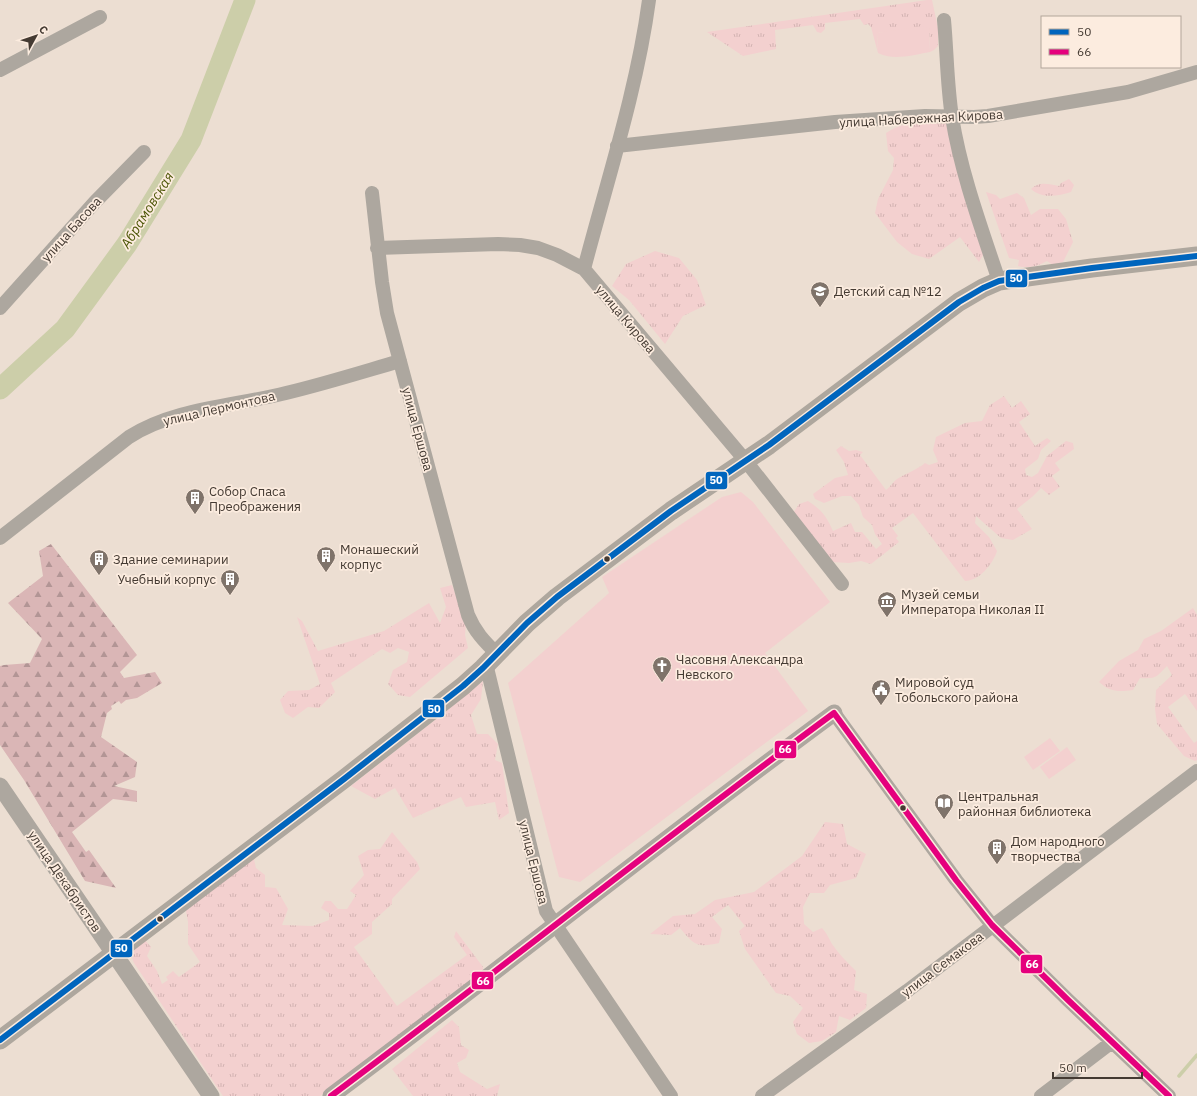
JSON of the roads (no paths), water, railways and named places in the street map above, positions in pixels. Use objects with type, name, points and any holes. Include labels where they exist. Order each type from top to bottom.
[{"type":"main road","points":[[0,1040],[344,779],[463,686],[527,622],[557,597],[671,511],[794,426],[959,302],[983,288],[999,281],[1092,268],[1197,256]]},
{"type":"street","points":[[378,248],[498,244],[520,245],[538,248],[557,255],[584,269],[640,53],[650,0]]},
{"type":"street","points":[[0,70],[100,16]]},
{"type":"street","points":[[944,20],[952,117],[961,160],[999,281]]},
{"type":"street","name":"улица Набережная Кирова","points":[[617,146],[835,122],[925,116],[974,118],[1066,104],[1128,92],[1197,72]]},
{"type":"street","name":"улица Басова","points":[[0,308],[95,202],[144,152]]},
{"type":"street","name":"улица Ершова","points":[[372,193],[387,313],[468,615],[490,660],[488,672],[546,911],[554,925],[671,1096]]},
{"type":"street","name":"улица Кирова","points":[[584,269],[745,460],[842,584]]},
{"type":"street","name":"улица Лермонтова","points":[[0,538],[119,444],[150,425],[165,419],[286,393],[400,361]]},
{"type":"street","points":[[331,1096],[834,713],[956,880],[992,925],[1169,1096]]},
{"type":"street","name":"улица Семакова","points":[[762,1096],[907,991],[992,925],[1197,771]]},
{"type":"street","name":"улица Декабристов","points":[[2,791],[114,953],[210,1096]]},
{"type":"street","points":[[1041,1096],[1112,1042]]},
{"type":"waterway","name":"Абрамовская","points":[[0,389],[65,329],[127,244],[191,140],[245,0]]},
{"type":"waterway","points":[[1179,1076],[1197,1055]]},
{"type":"place","name":"Детский сад №12","points":[[820,308]]},
{"type":"place","name":"Собор Спаса Преображения","points":[[195,515]]},
{"type":"place","name":"Монашеский корпус","points":[[326,573]]},
{"type":"place","name":"Здание семинарии","points":[[99,576]]},
{"type":"place","name":"Учебный корпус","points":[[230,596]]},
{"type":"place","name":"Музей семьи Императора Николая II","points":[[887,618]]},
{"type":"place","name":"Часовня Александра Невского","points":[[662,683]]},
{"type":"place","name":"Мировой суд Тобольского района","points":[[881,706]]},
{"type":"place","name":"Центральная районная библиотека","points":[[944,820]]},
{"type":"place","name":"Дом народного творчества","points":[[997,865]]}]
